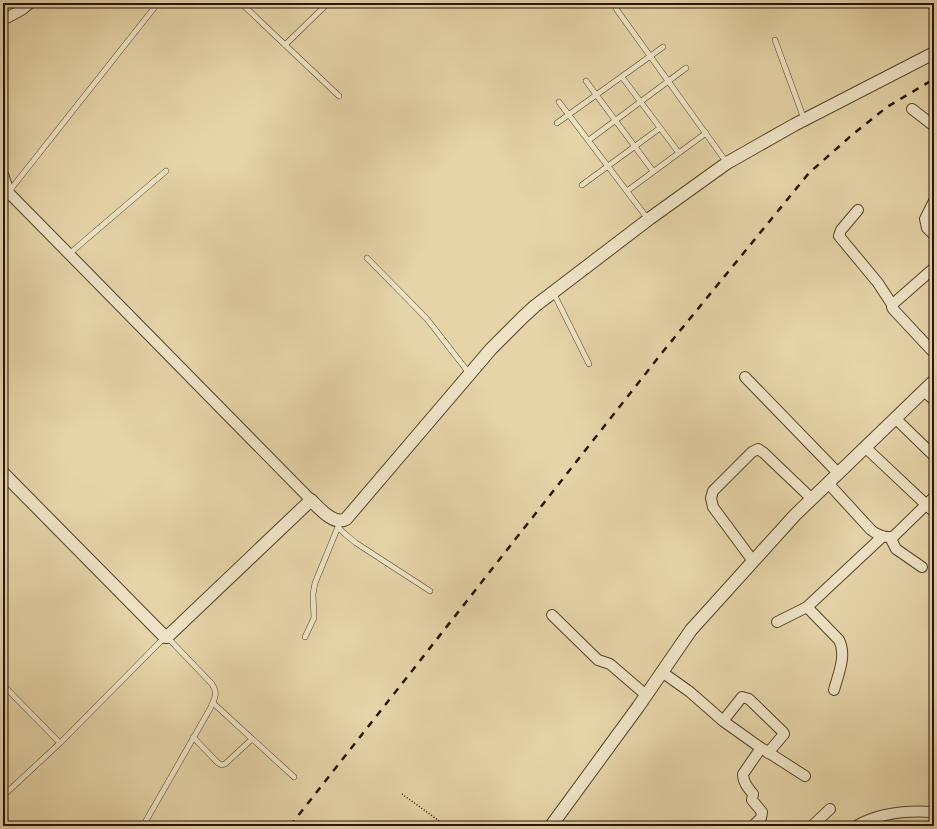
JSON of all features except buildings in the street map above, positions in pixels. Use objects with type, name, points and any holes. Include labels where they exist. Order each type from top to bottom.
[{"type":"street","points":[[3,20],[23,9],[30,3]]},
{"type":"street","points":[[3,174],[6,196],[69,254],[311,500],[339,524],[346,520],[491,349],[511,328],[553,292],[727,163],[804,120],[934,53]]},
{"type":"street","points":[[912,109],[934,126]]},
{"type":"street","points":[[934,201],[925,219],[927,228],[934,235]]},
{"type":"street","points":[[858,210],[841,230],[839,236],[878,283],[893,306],[893,310],[934,353]]},
{"type":"street","points":[[893,306],[934,268]]},
{"type":"street","points":[[745,377],[838,473]]},
{"type":"street","points":[[551,826],[691,630],[795,515],[934,381]]},
{"type":"street","points":[[924,391],[934,400]]},
{"type":"street","points":[[895,418],[934,456]]},
{"type":"street","points":[[865,447],[930,508]]},
{"type":"street","points":[[753,561],[713,507],[711,498],[716,488],[754,450],[758,449],[812,498]]},
{"type":"street","points":[[3,474],[166,637],[311,500]]},
{"type":"street","points":[[828,483],[871,530],[886,537],[896,549],[922,566]]},
{"type":"street","points":[[777,622],[807,607],[886,537],[894,536],[930,508],[934,497]]},
{"type":"street","points":[[807,607],[839,640],[842,646],[842,656],[834,690]]},
{"type":"street","points":[[552,615],[598,660],[610,664],[646,695]]},
{"type":"street","points":[[662,672],[690,692],[723,721],[764,750],[805,776]]},
{"type":"street","points":[[723,721],[742,697],[746,697],[784,734],[764,750],[743,774],[745,784],[753,794],[752,800],[762,812],[761,818],[753,826]]},
{"type":"street","points":[[812,826],[830,809]]},
{"type":"street","points":[[856,826],[875,817],[902,812],[934,812]]},
{"type":"lane","points":[[6,196],[158,3]]},
{"type":"lane","points":[[241,3],[339,96]]},
{"type":"lane","points":[[285,45],[328,3]]},
{"type":"lane","points":[[614,3],[616,10],[706,132],[727,163]]},
{"type":"lane","points":[[775,40],[804,120]]},
{"type":"lane","points":[[558,123],[663,47]]},
{"type":"lane","points":[[589,140],[686,68]]},
{"type":"lane","points":[[622,77],[679,152]]},
{"type":"lane","points":[[586,81],[653,171]]},
{"type":"lane","points":[[559,102],[649,220]]},
{"type":"lane","points":[[582,185],[660,128]]},
{"type":"lane","points":[[627,191],[706,132]]},
{"type":"lane","points":[[69,254],[166,172]]},
{"type":"lane","points":[[367,258],[427,319],[470,374]]},
{"type":"lane","points":[[553,292],[589,364]]},
{"type":"lane","points":[[339,524],[345,534],[356,543],[430,591]]},
{"type":"lane","points":[[306,637],[314,618],[313,594],[315,583],[339,524]]},
{"type":"lane","points":[[3,796],[60,743],[166,637],[212,684],[215,690],[215,697],[143,826]]},
{"type":"lane","points":[[3,685],[60,743]]},
{"type":"lane","points":[[213,703],[294,777]]},
{"type":"lane","points":[[194,737],[218,763],[222,765],[225,764],[252,739]]},
{"type":"path","points":[[402,794],[446,826]]},
{"type":"railway","points":[[290,826],[661,354],[809,173],[852,135],[887,107],[934,79]]}]
